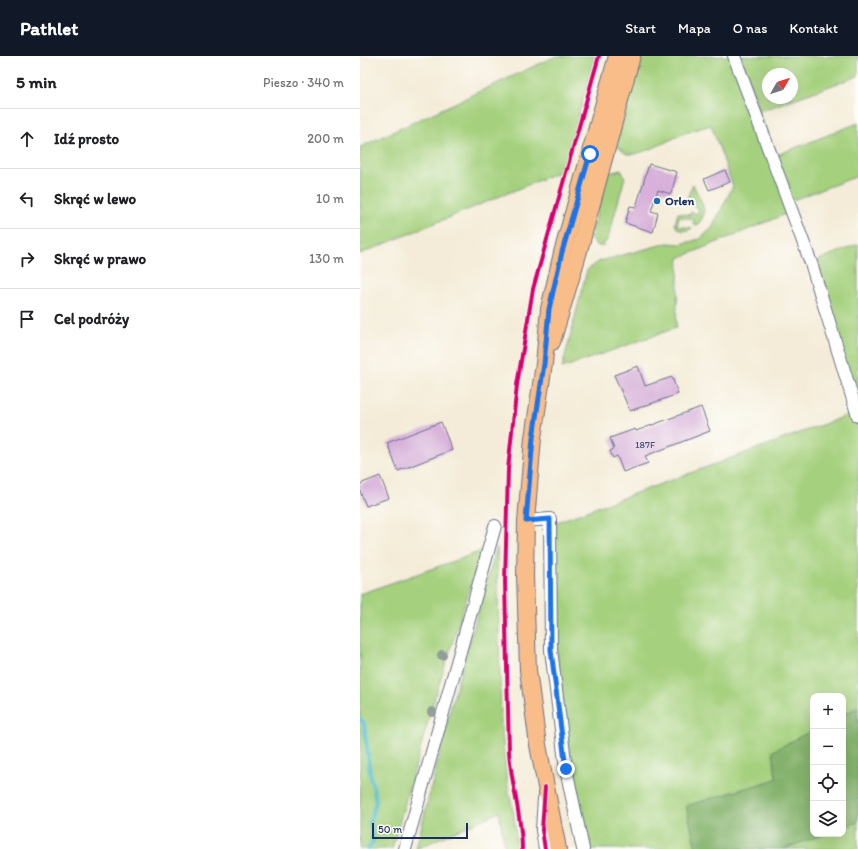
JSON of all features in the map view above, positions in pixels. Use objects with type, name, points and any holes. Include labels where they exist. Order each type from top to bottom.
[{"type":"main road","points":[[555,848],[528,670],[525,576],[526,521],[533,438],[544,364],[549,309],[562,252],[617,56]]},
{"type":"main road","points":[[544,364],[565,300],[632,56]]},
{"type":"lane","points":[[734,56],[811,263],[858,416]]},
{"type":"lane","points":[[526,521],[550,519],[551,650],[566,769],[583,849]]},
{"type":"lane","points":[[405,849],[495,526]]},
{"type":"green space","points":[[556,56],[595,56],[564,170],[360,254],[360,147]]},
{"type":"green space","points":[[641,56],[734,56],[777,155],[858,123],[858,176],[790,201],[793,211],[679,258],[676,328],[562,368],[587,270],[600,261],[668,243],[681,244],[700,239],[712,228],[733,186],[711,125],[685,133],[651,149],[635,154],[626,154],[616,145]]},
{"type":"green space","points":[[740,56],[858,56],[858,76],[798,97],[798,68],[762,68],[762,104],[780,104],[760,111]]},
{"type":"green space","points":[[621,170],[625,177],[608,238],[603,246],[598,246],[590,239],[608,173]]},
{"type":"green space","points":[[693,184],[704,210],[703,215],[697,225],[693,224],[694,219],[679,217],[677,226],[692,228],[680,230],[675,224],[678,213],[690,215],[691,212],[697,214],[699,208],[693,206],[694,200],[687,198]]},
{"type":"green space","points":[[858,244],[858,849],[591,849],[573,778],[558,662],[555,613],[554,523],[857,412],[811,263]]},
{"type":"green space","points":[[497,547],[501,723],[507,781],[514,816],[517,849],[505,849],[499,812],[416,849],[454,695]]},
{"type":"green space","points":[[482,551],[434,700],[392,849],[360,849],[360,594]]},
{"type":"green space","points":[[858,707],[858,822],[846,827],[846,729],[846,713]]},
{"type":"green space","points":[[810,732],[810,837],[817,837],[783,849],[696,849],[686,806],[776,779],[773,751]]},
{"type":"building","points":[[649,164],[677,172],[671,194],[658,190],[651,211],[658,213],[653,232],[625,223],[630,206],[636,207]]},
{"type":"building","points":[[725,170],[730,182],[709,190],[704,179]]},
{"type":"building","points":[[638,366],[645,386],[672,377],[678,394],[630,411],[614,375]]},
{"type":"building","points":[[701,407],[710,431],[645,456],[648,463],[623,472],[617,456],[613,458],[610,451],[614,449],[610,438],[635,429],[636,431]]},
{"type":"building","points":[[441,422],[452,450],[398,471],[387,443]]},
{"type":"building","points":[[380,476],[389,498],[366,506],[360,491],[360,484]]},
{"type":"waterway","points":[[360,719],[364,723],[370,773],[376,801],[370,822],[373,842],[368,849]]},
{"type":"cycle path","points":[[522,849],[522,837],[509,751],[505,582],[508,469],[517,385],[533,289],[599,56]]},
{"type":"cycle path","points":[[545,787],[542,830],[545,849]]},
{"type":"place","name":"Orlen","points":[[657,201]]},
{"type":"route","points":[[566,769],[551,650],[549,609],[550,519],[526,521],[533,438],[544,364],[549,309],[562,252],[578,201],[590,154]]}]
